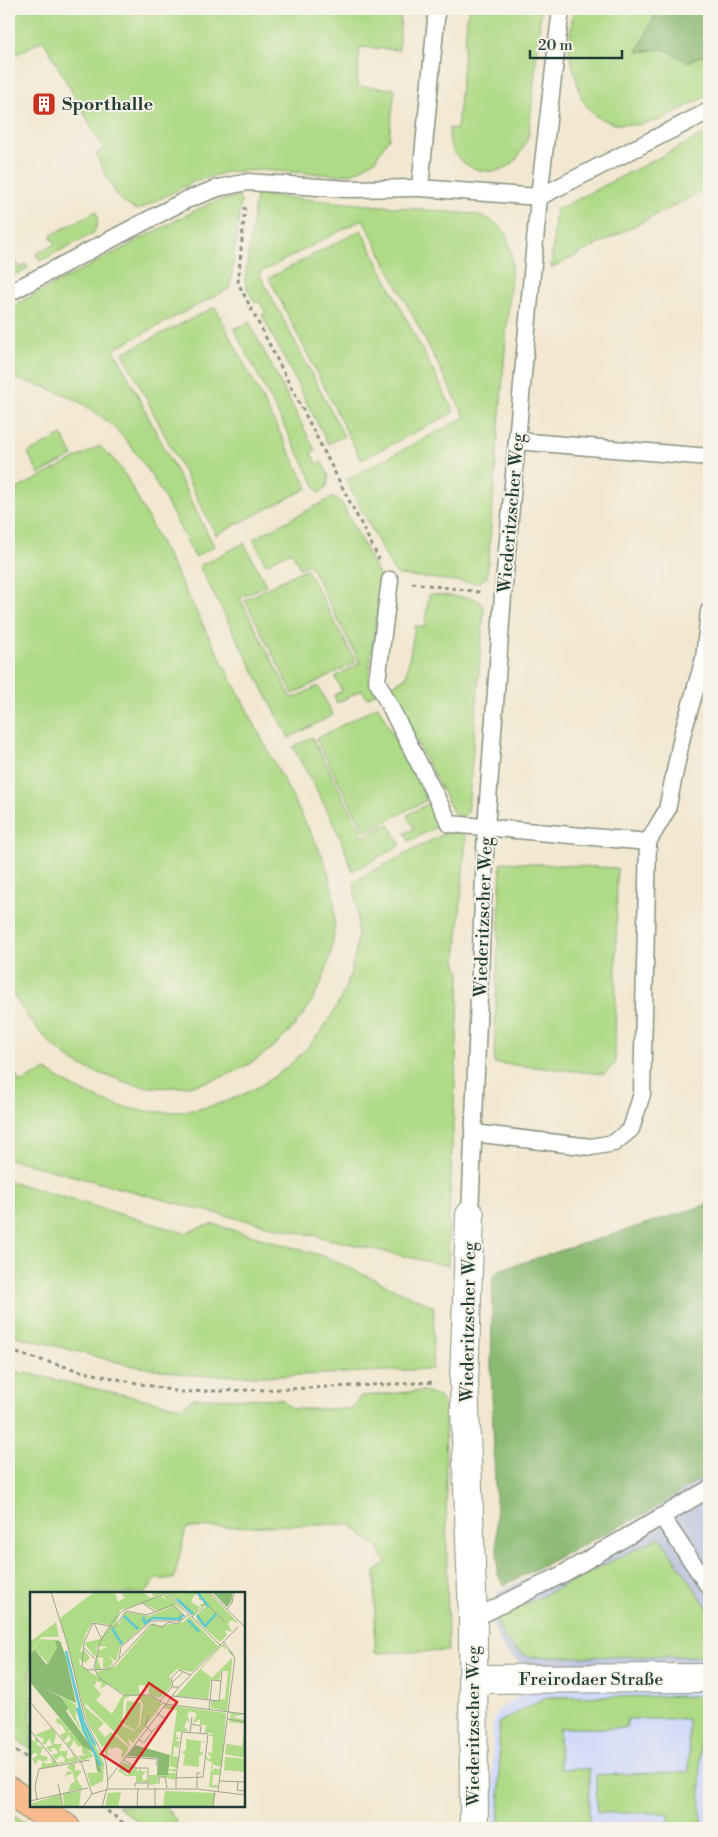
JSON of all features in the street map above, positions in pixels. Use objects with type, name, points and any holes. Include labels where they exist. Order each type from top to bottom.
[{"type":"main road","points":[[9,1791],[30,1805]]},
{"type":"main road","points":[[33,1807],[66,1828]]},
{"type":"street","name":"Wiederitzscher Weg","points":[[470,1215],[464,1381],[473,1619],[474,1828]]},
{"type":"street","name":"Freirodaer Straße","points":[[472,1680],[709,1678]]},
{"type":"lane","points":[[420,188],[437,9]]},
{"type":"lane","name":"Wiederitzscher Weg","points":[[470,1215],[486,828],[503,595],[538,197],[561,9]]},
{"type":"lane","points":[[9,293],[186,200],[218,188],[248,182],[347,189],[420,188],[538,197],[709,111]]},
{"type":"lane","points":[[517,441],[709,457]]},
{"type":"lane","points":[[390,580],[377,681],[450,824],[648,842]]},
{"type":"lane","points":[[473,1133],[590,1147],[614,1143],[631,1129],[642,1094],[648,842],[667,810],[683,732],[704,660],[709,610]]},
{"type":"lane","points":[[473,1619],[561,1575],[709,1489]]},
{"type":"lane","points":[[662,1517],[709,1587]]},
{"type":"path","points":[[248,182],[238,283],[390,580],[503,595]]},
{"type":"path","points":[[9,1351],[84,1372],[180,1392],[432,1382]]},
{"type":"path","points":[[9,1747],[30,1759]]},
{"type":"path","points":[[102,1807],[130,1828]]},
{"type":"shaded area","points":[[709,1474],[709,1662],[540,1665],[519,1662],[507,1653],[499,1641],[492,1622],[499,1591],[570,1560],[655,1510]]},
{"type":"shaded area","points":[[545,1687],[709,1687],[709,1828],[494,1828],[492,1727],[498,1711],[514,1699]]},
{"type":"green space","points":[[9,9],[401,9],[399,50],[360,47],[357,86],[395,89],[389,138],[375,160],[354,173],[339,175],[259,170],[227,172],[193,182],[138,210],[123,202],[112,187],[96,154],[104,149],[43,40],[9,58]]},
{"type":"green space","points":[[468,9],[541,9],[529,134],[514,162],[506,168],[497,171],[477,169],[460,160],[454,152],[450,141],[449,128],[457,129]]},
{"type":"green space","points":[[573,9],[658,9],[638,52],[664,49],[688,62],[709,52],[709,95],[660,120],[636,125],[614,124],[595,116],[582,100],[569,52]]},
{"type":"green space","points":[[658,9],[709,9],[709,52],[688,62],[664,49],[637,52]]},
{"type":"green space","points":[[709,132],[709,188],[551,268],[556,210]]},
{"type":"green space","points":[[256,195],[474,214],[492,221],[503,230],[509,243],[512,262],[487,577],[479,582],[399,575],[393,570],[346,480],[465,417],[363,219],[259,273],[344,436],[328,444],[262,315],[266,313],[259,301],[255,303],[247,288],[245,280]]},
{"type":"green space","points":[[236,197],[241,201],[230,288],[114,349],[214,546],[195,557],[162,493],[145,465],[126,441],[105,420],[79,402],[47,388],[9,378],[9,308],[192,212],[214,202]]},
{"type":"green space","points":[[96,211],[97,223],[92,234],[40,261],[36,254],[55,244],[50,236]]},
{"type":"green space","points":[[361,230],[454,412],[361,460],[269,278]]},
{"type":"green space","points":[[12,255],[19,268],[26,264],[28,268],[9,278],[9,257]]},
{"type":"green space","points":[[215,307],[308,488],[216,535],[123,353]]},
{"type":"green space","points":[[249,322],[315,450],[311,453],[317,464],[322,462],[329,477],[327,486],[319,493],[234,329]]},
{"type":"green space","points":[[62,435],[73,456],[39,474],[28,453]]},
{"type":"green space","points":[[100,446],[116,462],[127,478],[318,847],[324,859],[334,900],[333,942],[326,970],[307,1008],[290,1031],[269,1050],[246,1066],[220,1078],[193,1085],[165,1088],[133,1084],[94,1072],[80,1065],[64,1055],[45,1038],[22,1008],[9,986],[9,493]]},
{"type":"green space","points":[[331,498],[337,498],[341,502],[381,582],[369,673],[376,693],[367,698],[362,690],[337,703],[334,695],[342,691],[335,677],[360,663],[309,563],[300,568],[291,551],[266,564],[253,539]]},
{"type":"green space","points":[[244,543],[266,585],[240,598],[292,699],[318,686],[333,715],[289,738],[199,566]]},
{"type":"green space","points":[[306,568],[356,662],[293,694],[245,600]]},
{"type":"green space","points":[[429,594],[472,598],[478,600],[484,608],[468,812],[464,816],[454,813],[388,688],[406,677],[415,626],[425,627]]},
{"type":"green space","points":[[378,706],[427,800],[365,832],[316,739]]},
{"type":"green space","points":[[312,737],[364,837],[389,824],[401,845],[352,871],[334,823],[293,747]]},
{"type":"green space","points":[[431,802],[443,824],[409,841],[405,833],[414,829],[407,815]]},
{"type":"green space","points":[[458,830],[466,837],[456,961],[460,974],[448,1266],[214,1213],[9,1159],[9,1063],[20,1083],[46,1070],[74,1087],[104,1101],[119,1106],[152,1112],[203,1108],[236,1098],[267,1082],[294,1061],[318,1035],[336,1007],[350,975],[357,941],[354,881],[447,832]]},
{"type":"green space","points":[[501,862],[617,868],[615,1064],[604,1074],[494,1063]]},
{"type":"green space","points":[[9,1181],[184,1233],[212,1224],[326,1257],[434,1307],[432,1369],[279,1376],[189,1375],[129,1365],[9,1334]]},
{"type":"green space","points":[[709,1204],[709,1473],[654,1509],[504,1585],[498,1575],[491,1367],[493,1276],[499,1270]]},
{"type":"green space","points":[[9,1368],[22,1374],[27,1373],[182,1407],[194,1398],[282,1399],[292,1409],[350,1409],[361,1396],[423,1391],[439,1397],[445,1405],[448,1651],[375,1653],[375,1572],[386,1562],[377,1547],[350,1524],[186,1528],[174,1579],[156,1579],[146,1592],[30,1592],[30,1748],[9,1736]]},
{"type":"green space","points":[[660,1537],[709,1610],[709,1656],[530,1657],[517,1650],[508,1642],[496,1619]]},
{"type":"green space","points":[[709,1696],[709,1719],[700,1719],[701,1828],[669,1828],[669,1813],[597,1813],[596,1775],[689,1772],[688,1719],[627,1719],[627,1728],[559,1728],[560,1769],[589,1769],[589,1828],[500,1828],[499,1722],[548,1697]]},
{"type":"green space","points":[[118,1807],[166,1807],[177,1822],[168,1828],[147,1828]]},
{"type":"green space","points":[[9,1813],[33,1828],[13,1828],[9,1826]]},
{"type":"place","name":"Sporthalle","points":[[44,104]]}]
